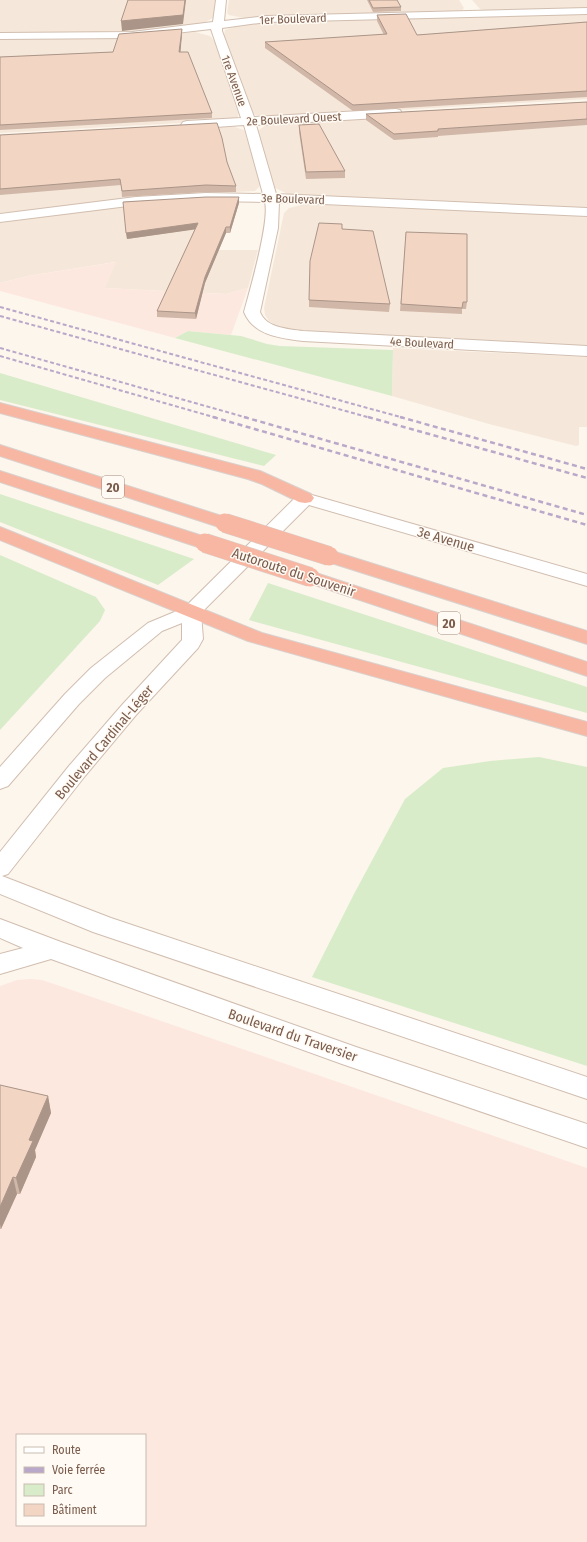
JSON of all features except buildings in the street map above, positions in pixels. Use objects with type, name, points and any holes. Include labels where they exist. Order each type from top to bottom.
[{"type":"highway","points":[[0,408],[254,475],[305,498]]},
{"type":"highway","name":"Autoroute du Souvenir","points":[[0,450],[587,638]]},
{"type":"highway","name":"Autoroute du Souvenir","points":[[0,476],[587,669]]},
{"type":"highway","points":[[0,532],[236,630],[276,643],[587,728]]},
{"type":"street","name":"1re Avenue","points":[[221,0],[220,14],[216,31],[249,122],[271,198],[273,213],[252,312],[254,318],[259,324]]},
{"type":"street","points":[[469,5],[474,15]]},
{"type":"street","name":"1er Boulevard","points":[[0,36],[116,36],[157,33],[249,20],[285,18],[474,15],[587,11]]},
{"type":"street","name":"2e Boulevard Ouest","points":[[172,126],[408,112]]},
{"type":"street","name":"3e Boulevard","points":[[0,218],[81,207],[206,197],[271,198],[587,212]]},
{"type":"street","name":"4e Boulevard","points":[[259,324],[276,331],[303,336],[587,351]]},
{"type":"street","points":[[0,781],[72,699],[98,673],[154,627],[191,612],[305,498]]},
{"type":"street","name":"3e Avenue","points":[[305,498],[587,580]]},
{"type":"street","name":"Boulevard Cardinal-Léger","points":[[0,868],[77,771],[129,710],[191,643],[193,639],[191,612]]},
{"type":"street","points":[[0,884],[62,910],[116,930],[587,1088]]},
{"type":"street","name":"Boulevard du Traversier","points":[[0,928],[52,950],[344,1053],[587,1136]]},
{"type":"street","points":[[0,964],[52,950]]},
{"type":"shaded area","points":[[0,0],[215,0],[214,17],[204,23],[195,25],[123,33],[0,34]]},
{"type":"shaded area","points":[[229,0],[459,0],[464,8],[460,13],[244,18],[229,15],[227,13]]},
{"type":"shaded area","points":[[472,0],[587,0],[587,9],[485,11],[480,9]]},
{"type":"shaded area","points":[[587,13],[587,99],[264,117],[252,114],[224,35],[225,30],[240,25],[270,22]]},
{"type":"shaded area","points":[[195,32],[210,36],[215,42],[238,113],[238,117],[234,120],[0,133],[0,39],[115,39]]},
{"type":"shaded area","points":[[587,104],[587,208],[290,195],[275,188],[258,131],[267,124]]},
{"type":"shaded area","points":[[232,126],[244,130],[261,185],[255,191],[168,195],[0,213],[0,138]]},
{"type":"shaded area","points":[[181,202],[204,250],[258,250],[248,288],[226,294],[104,288],[115,262],[28,276],[0,283],[0,223],[101,209]]},
{"type":"shaded area","points":[[305,204],[587,216],[587,347],[303,332],[277,326],[269,321],[265,315],[264,308],[284,213],[289,208]]},
{"type":"shaded area","points":[[116,262],[105,288],[226,294],[248,288],[231,335],[188,331],[175,338],[0,291],[0,283],[28,276]]},
{"type":"shaded area","points":[[393,348],[587,357],[587,427],[579,427],[579,445],[576,446],[489,424],[392,396]]},
{"type":"shaded area","points":[[17,980],[42,980],[587,1168],[587,1542],[0,1542],[0,986]]},
{"type":"green space","points":[[188,331],[241,336],[267,344],[280,346],[393,350],[392,396],[175,338]]},
{"type":"green space","points":[[0,373],[276,455],[264,466],[0,400]]},
{"type":"green space","points":[[0,494],[194,559],[158,585],[0,522]]},
{"type":"green space","points":[[0,555],[96,597],[105,610],[100,621],[0,730]]},
{"type":"green space","points":[[268,583],[587,687],[587,713],[249,620]]},
{"type":"green space","points":[[539,757],[587,767],[587,1066],[312,977],[354,894],[405,799],[443,768],[490,761]]},
{"type":"railway","points":[[0,307],[404,418]]},
{"type":"railway","points":[[0,316],[371,418]]},
{"type":"railway","points":[[0,348],[248,418]]},
{"type":"railway","points":[[0,356],[217,418]]},
{"type":"railway","points":[[213,417],[587,525]]},
{"type":"railway","points":[[244,417],[587,515]]},
{"type":"railway","points":[[368,417],[587,478]]},
{"type":"railway","points":[[400,417],[587,469]]}]
